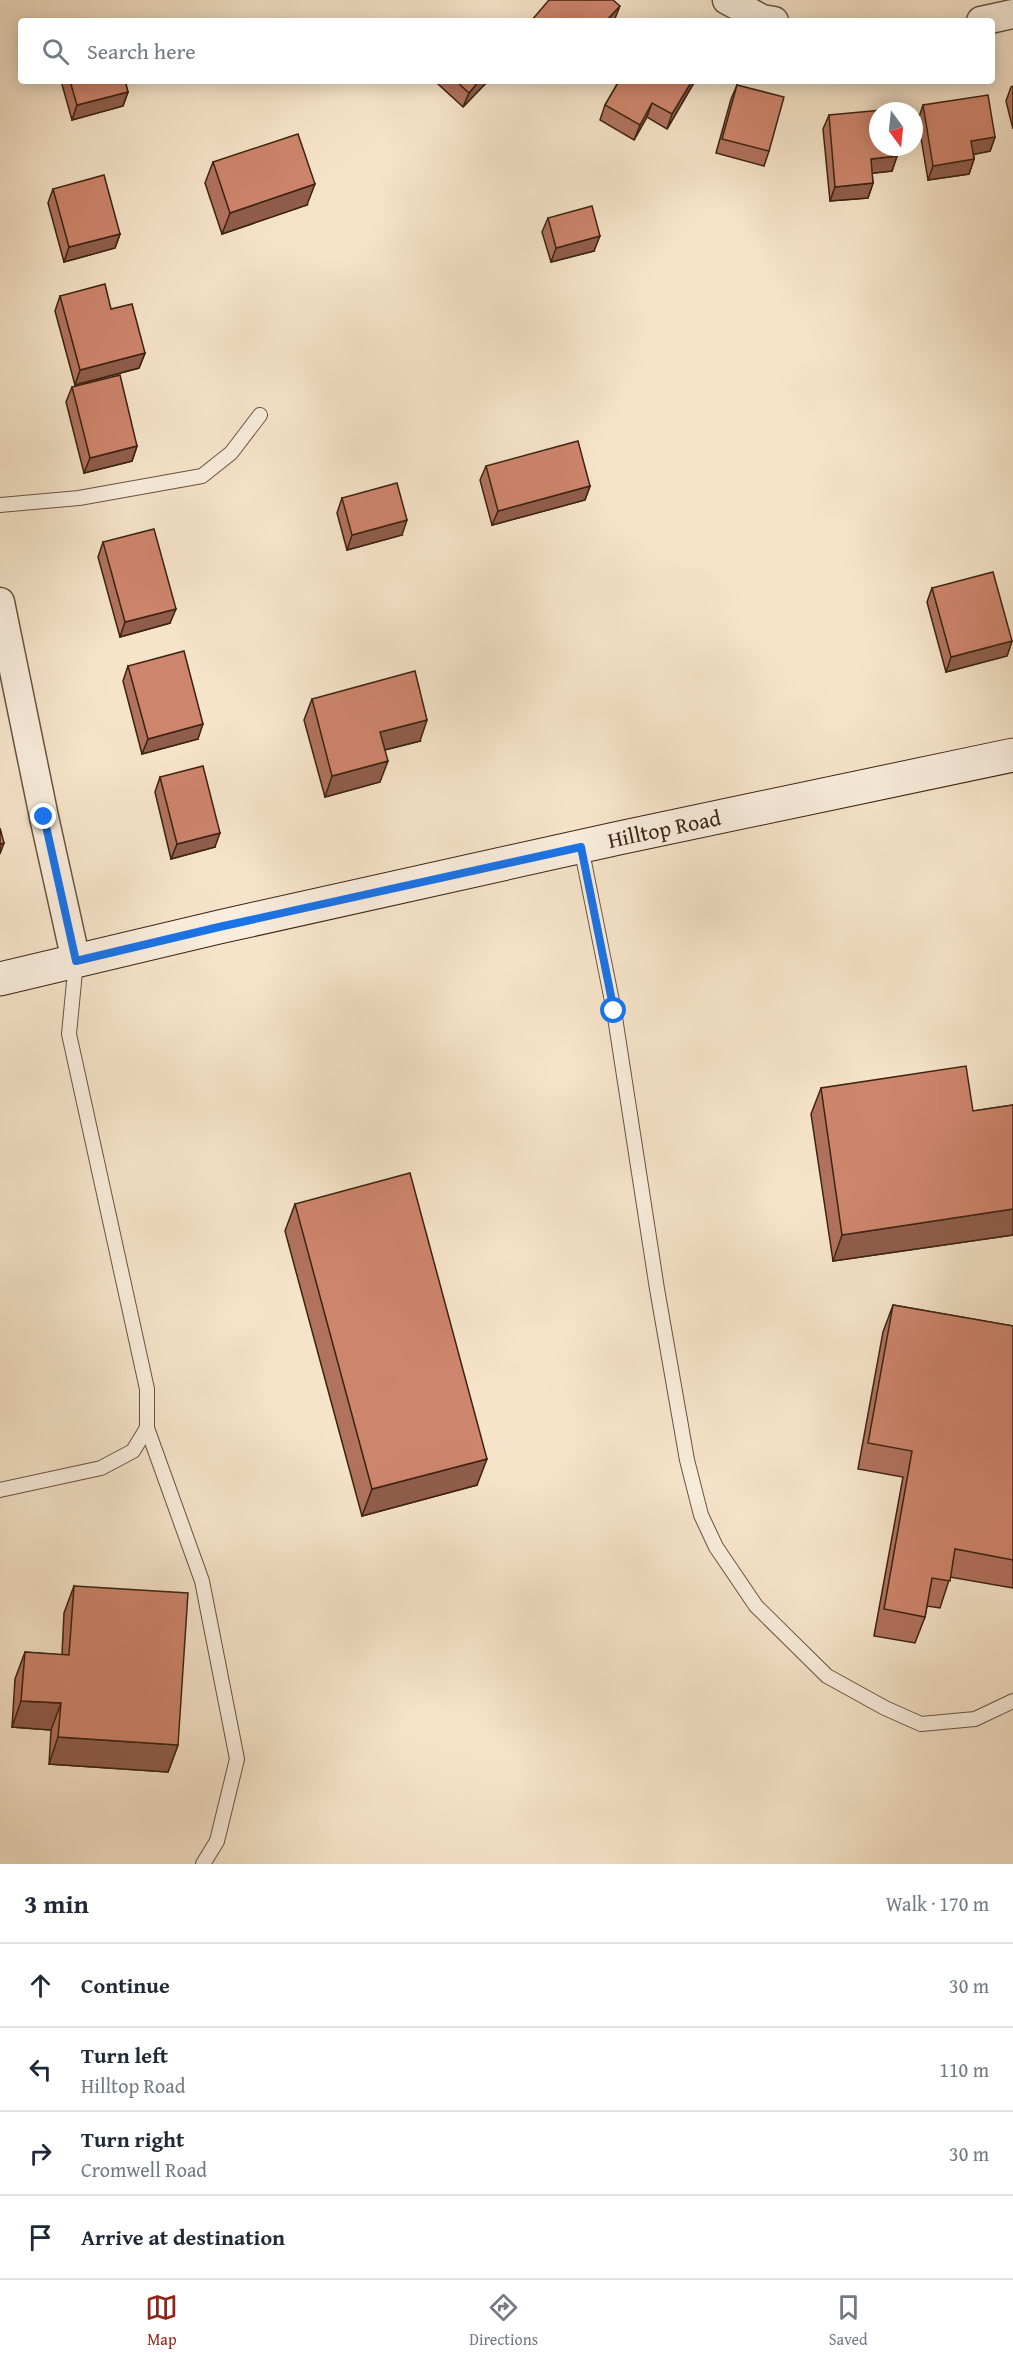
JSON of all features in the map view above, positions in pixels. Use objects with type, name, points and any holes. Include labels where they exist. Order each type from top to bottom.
[{"type":"main road","name":"Hilltop Road","points":[[0,979],[219,927],[1013,755]]},
{"type":"street","points":[[727,0],[760,18]]},
{"type":"street","points":[[995,18],[1013,14]]},
{"type":"street","points":[[0,602],[30,754],[76,961]]},
{"type":"lane","points":[[0,505],[79,498],[202,476],[231,453],[260,415]]},
{"type":"lane","points":[[581,847],[614,1011],[657,1289],[687,1460],[701,1515],[716,1547],[756,1606],[827,1677],[885,1708],[921,1724],[975,1719],[1013,1701]]},
{"type":"lane","points":[[76,961],[69,1034],[147,1389],[147,1428],[202,1581],[237,1759],[217,1841],[203,1864]]},
{"type":"lane","points":[[0,1490],[101,1468],[133,1451],[147,1428]]},
{"type":"building","points":[[549,0],[613,0],[620,6],[609,18],[534,18]]},
{"type":"building","points":[[71,84],[126,84],[128,92],[77,105]]},
{"type":"building","points":[[459,84],[476,84],[469,93]]},
{"type":"building","points":[[617,84],[690,84],[672,114],[652,103],[640,125],[605,105]]},
{"type":"building","points":[[737,85],[784,97],[769,151],[722,139]]},
{"type":"building","points":[[988,95],[995,137],[971,141],[974,159],[933,166],[923,105]]},
{"type":"building","points":[[869,111],[869,156],[897,156],[871,159],[873,183],[835,187],[829,115]]},
{"type":"building","points":[[298,134],[315,184],[230,213],[213,162]]},
{"type":"building","points":[[104,175],[120,234],[69,247],[53,189]]},
{"type":"building","points":[[592,206],[600,236],[556,248],[548,218]]},
{"type":"building","points":[[105,284],[111,309],[132,304],[145,353],[80,370],[60,296]]},
{"type":"building","points":[[120,375],[137,446],[90,458],[72,387]]},
{"type":"building","points":[[578,441],[590,486],[498,511],[486,466]]},
{"type":"building","points":[[397,483],[407,520],[352,535],[342,498]]},
{"type":"building","points":[[154,529],[176,609],[125,622],[103,542]]},
{"type":"building","points":[[993,572],[1012,641],[951,657],[932,588]]},
{"type":"building","points":[[184,651],[203,724],[148,739],[128,666]]},
{"type":"building","points":[[415,671],[427,720],[380,732],[388,761],[332,776],[312,699]]},
{"type":"building","points":[[203,766],[220,833],[177,844],[160,777]]},
{"type":"building","points":[[0,828],[4,843],[0,844]]},
{"type":"building","points":[[966,1066],[973,1111],[1013,1105],[1013,1209],[842,1235],[821,1088]]},
{"type":"building","points":[[410,1173],[487,1459],[372,1489],[295,1204]]},
{"type":"building","points":[[893,1305],[1013,1326],[1013,1560],[955,1549],[950,1581],[932,1578],[925,1617],[884,1609],[912,1451],[868,1443]]},
{"type":"building","points":[[74,1586],[188,1593],[178,1745],[58,1737],[61,1703],[21,1701],[25,1652],[69,1655]]},
{"type":"route","points":[[44,817],[76,961],[581,847],[614,1011]]}]
